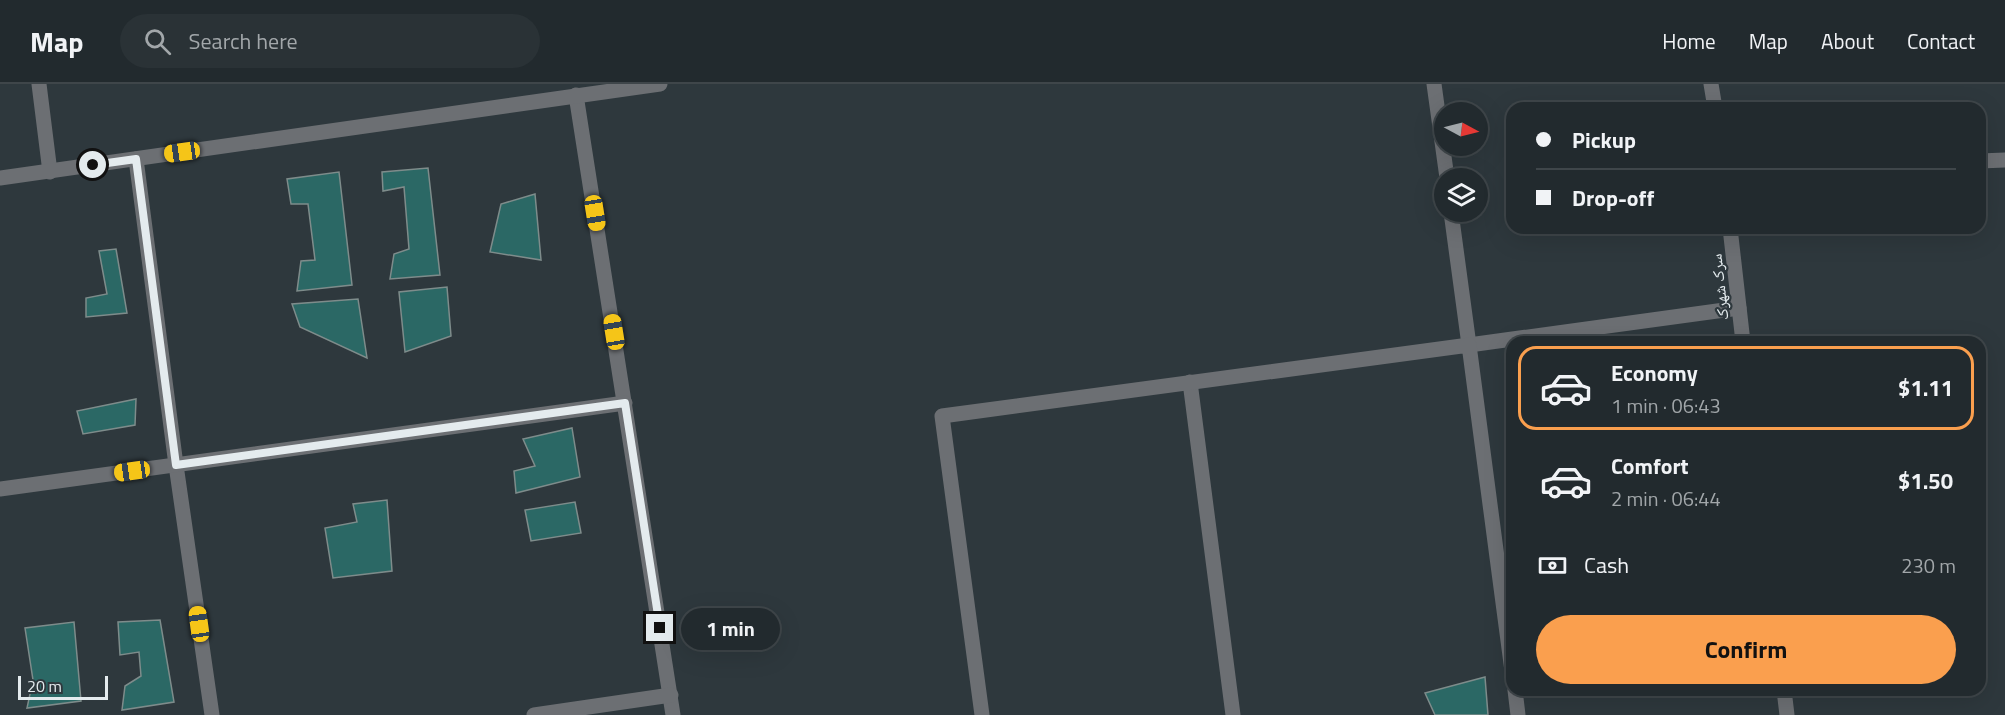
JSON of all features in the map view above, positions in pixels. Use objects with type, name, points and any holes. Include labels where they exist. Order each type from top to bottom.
[{"type":"street","points":[[39,84],[50,172]]},
{"type":"street","points":[[0,178],[660,84]]},
{"type":"street","points":[[1434,84],[1446,168]]},
{"type":"street","points":[[1711,84],[1714,102]]},
{"type":"street","points":[[576,95],[673,715]]},
{"type":"street","points":[[136,159],[176,465],[212,715]]},
{"type":"street","points":[[1986,161],[2005,160]]},
{"type":"street","points":[[1452,222],[1506,626]]},
{"type":"street","name":"سرک شهرک","points":[[1731,234],[1742,336]]},
{"type":"street","points":[[1535,336],[1739,308]]},
{"type":"street","points":[[982,715],[942,416],[1506,340]]},
{"type":"street","points":[[1190,382],[1233,715]]},
{"type":"street","points":[[0,489],[625,403]]},
{"type":"street","points":[[534,715],[671,695]]},
{"type":"street","points":[[1516,696],[1518,715]]},
{"type":"street","points":[[1785,696],[1787,715]]},
{"type":"building","points":[[428,168],[440,275],[390,279],[394,254],[409,249],[404,187],[383,191],[382,172]]},
{"type":"building","points":[[339,172],[352,285],[297,291],[301,261],[315,260],[308,204],[291,204],[287,179]]},
{"type":"building","points":[[535,194],[541,260],[490,252],[501,204]]},
{"type":"building","points":[[116,249],[127,313],[86,317],[86,298],[107,294],[99,251]]},
{"type":"building","points":[[447,287],[451,336],[405,352],[399,292]]},
{"type":"building","points":[[358,299],[367,358],[300,327],[292,304]]},
{"type":"building","points":[[136,399],[135,425],[83,434],[77,411]]},
{"type":"building","points":[[572,428],[580,477],[516,493],[514,471],[535,466],[523,439]]},
{"type":"building","points":[[387,500],[392,571],[333,578],[325,528],[357,522],[353,504]]},
{"type":"building","points":[[575,502],[581,533],[531,541],[525,510]]},
{"type":"building","points":[[160,620],[174,702],[122,710],[125,686],[141,676],[139,652],[120,655],[118,622]]},
{"type":"building","points":[[74,622],[81,701],[27,708],[33,680],[25,628]]},
{"type":"building","points":[[1485,677],[1488,715],[1435,715],[1425,693]]},
{"type":"route","points":[[93,165],[136,159],[176,465],[625,403],[660,628]]}]
